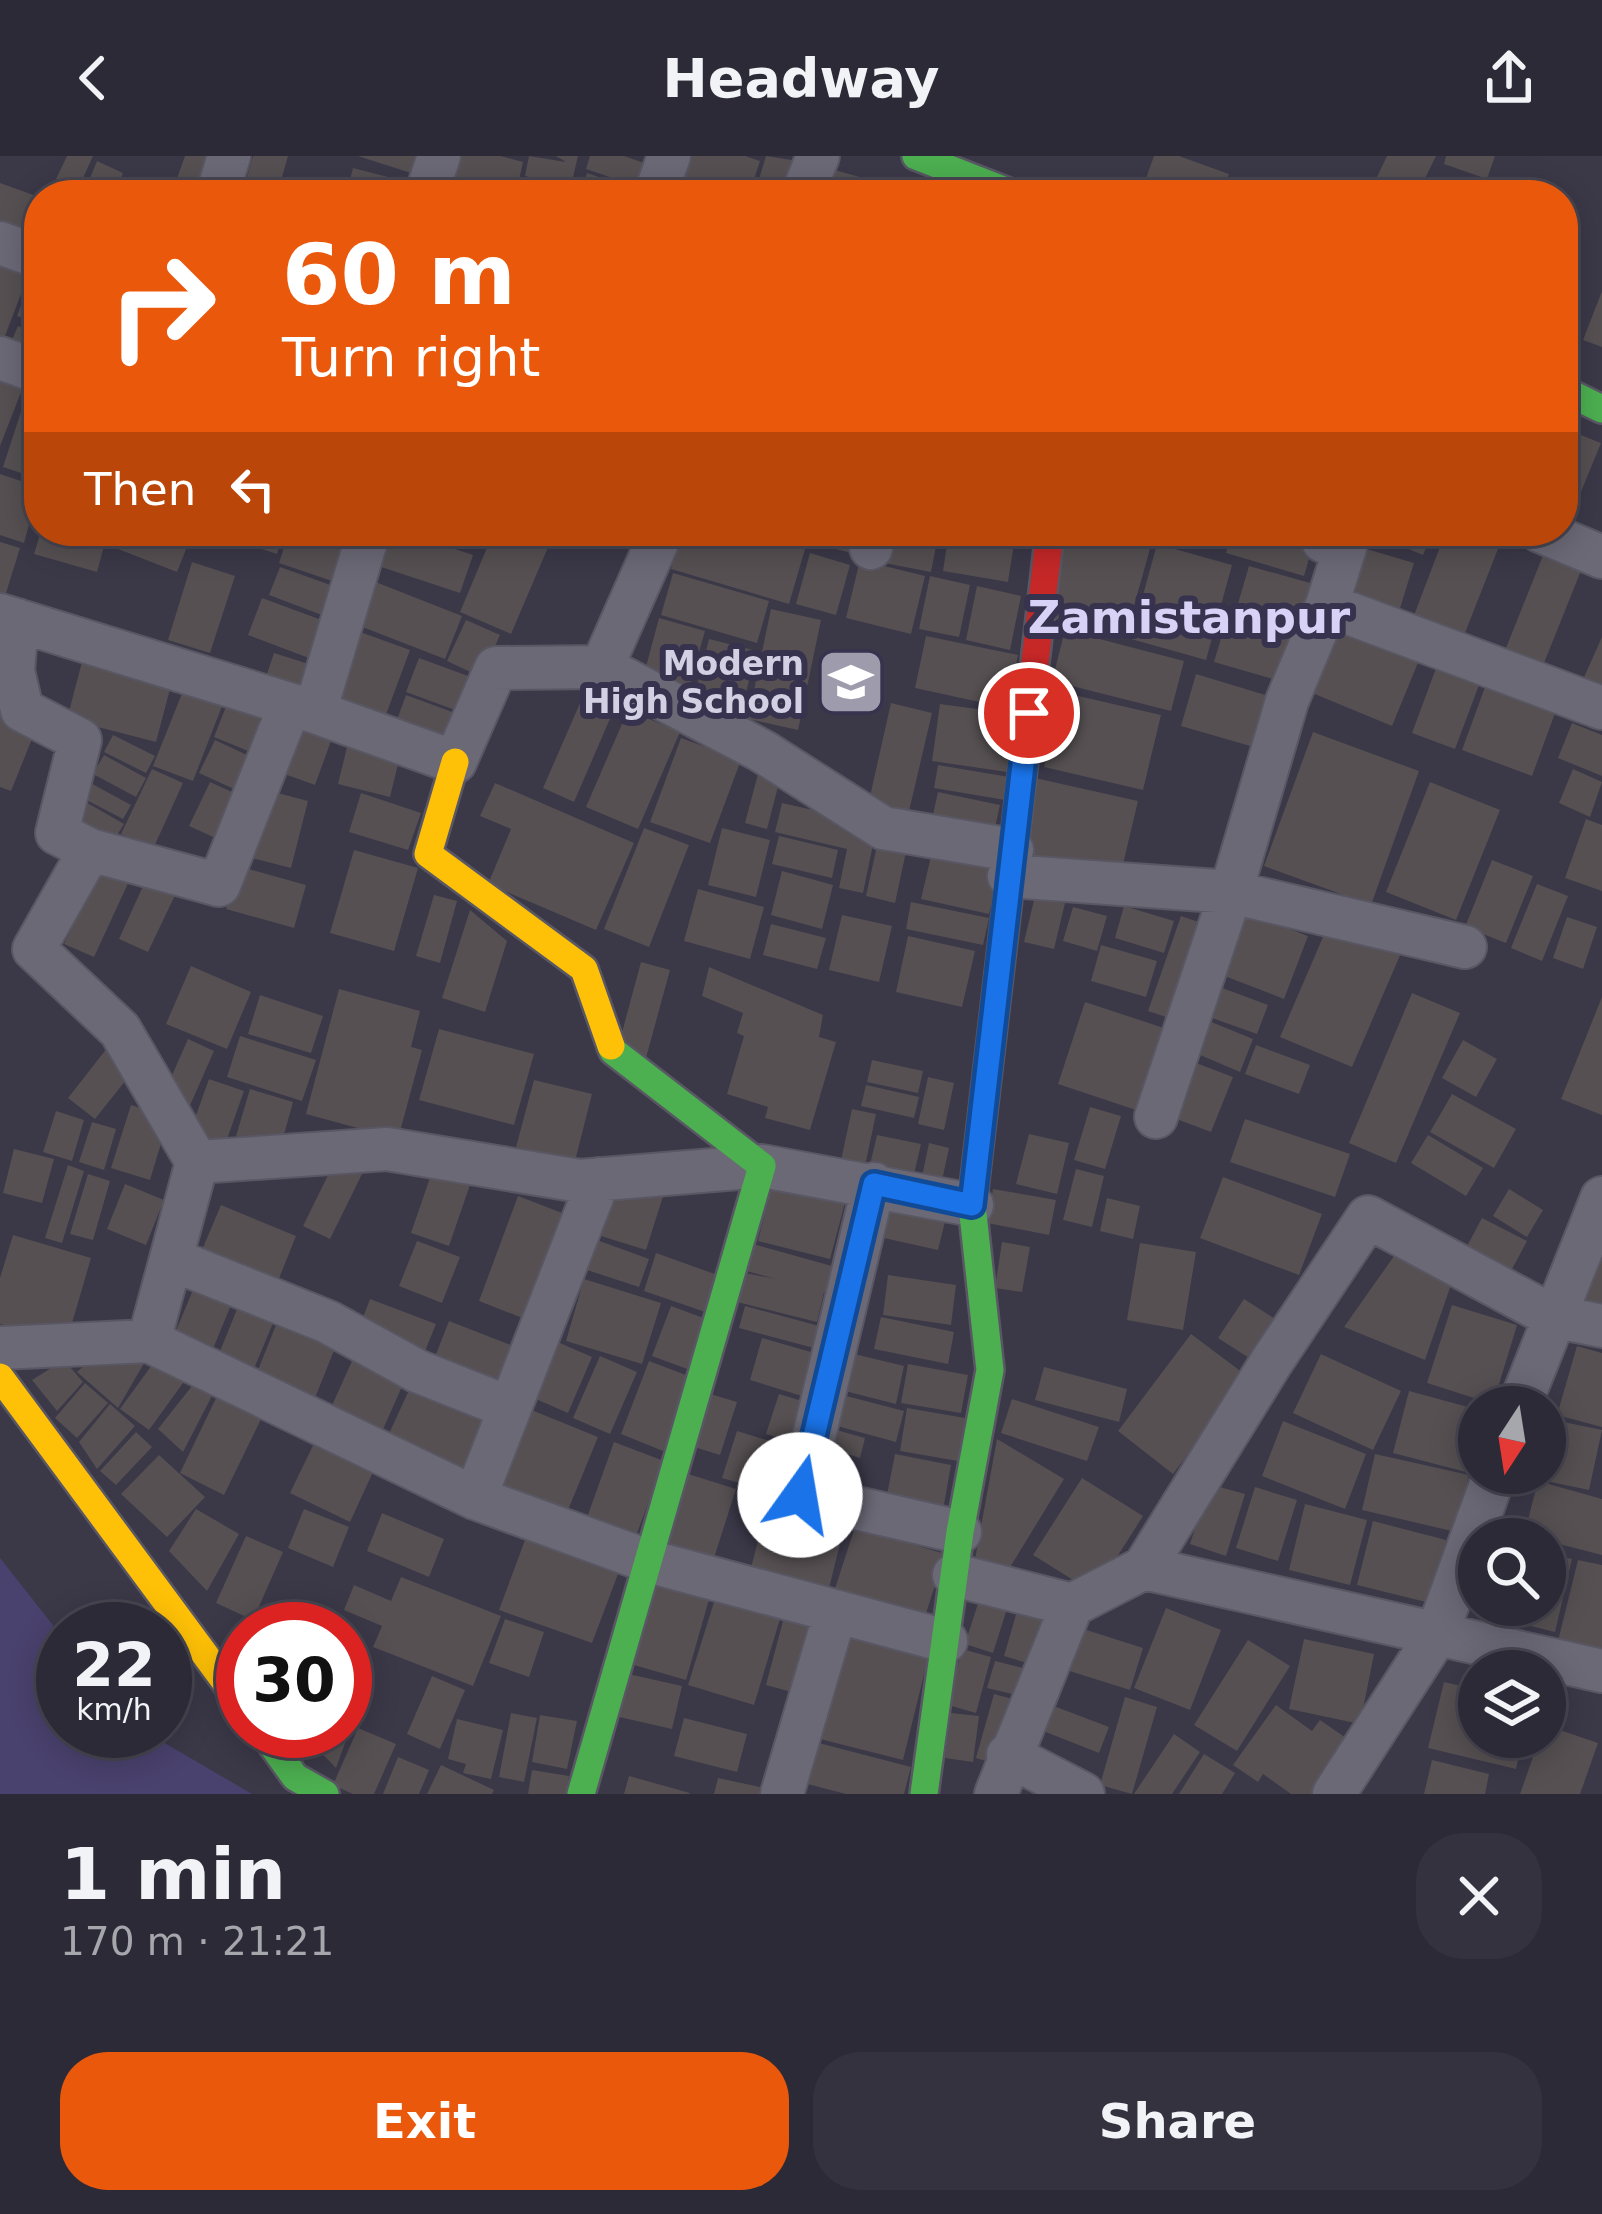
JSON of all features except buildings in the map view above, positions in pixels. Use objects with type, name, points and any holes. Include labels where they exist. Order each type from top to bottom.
[{"type":"street","points":[[916,156],[978,180]]},
{"type":"street","points":[[363,546],[302,709],[219,885],[90,850],[57,833],[80,740],[22,710],[9,617],[302,709],[455,762]]},
{"type":"street","points":[[602,667],[655,546]]},
{"type":"street","points":[[924,1794],[959,1532],[990,1370],[972,1205],[1049,546]]},
{"type":"street","points":[[1156,1117],[1288,701],[1345,548],[1338,546]]},
{"type":"street","points":[[1327,604],[1602,708]]},
{"type":"street","points":[[762,1166],[613,1052],[584,969],[428,854],[455,762],[496,668],[602,667],[762,751],[883,828],[1011,863],[1231,892],[1465,947]]},
{"type":"street","points":[[90,850],[34,949],[120,1030],[197,1162],[149,1342]]},
{"type":"street","points":[[197,1162],[387,1149],[580,1181],[762,1166],[972,1205]]},
{"type":"street","points":[[581,1794],[762,1166]]},
{"type":"street","points":[[475,1498],[599,1179]]},
{"type":"street","points":[[874,1184],[800,1495],[959,1532]]},
{"type":"street","points":[[1527,1386],[1602,1198]]},
{"type":"street","points":[[1083,1794],[1002,1774],[1072,1605],[1144,1568],[1368,1217],[1552,1316],[1602,1326]]},
{"type":"street","points":[[171,1259],[328,1322],[416,1371],[510,1408]]},
{"type":"street","points":[[0,1348],[149,1342],[475,1498],[648,1561],[946,1641]]},
{"type":"street","points":[[0,1377],[216,1669]]},
{"type":"street","points":[[1334,1794],[1437,1634],[1488,1494]]},
{"type":"street","points":[[1144,1568],[1602,1671]]},
{"type":"street","points":[[954,1575],[1072,1605]]},
{"type":"street","points":[[782,1794],[835,1614]]},
{"type":"street","points":[[282,1758],[296,1777],[325,1794]]},
{"type":"shaded area","points":[[0,1558],[36,1604],[36,1758],[190,1758],[252,1794],[0,1794]]},
{"type":"traffic: fast","points":[[916,156],[978,180]]},
{"type":"traffic: fast","points":[[1578,397],[1602,409]]},
{"type":"traffic: fast","points":[[924,1794],[960,1532],[990,1370],[972,1205],[1017,820]]},
{"type":"traffic: fast","points":[[581,1794],[762,1166],[611,1046]]},
{"type":"traffic: fast","points":[[281,1758],[295,1777],[325,1794]]},
{"type":"traffic: slow","points":[[455,762],[428,854],[584,969],[611,1046]]},
{"type":"traffic: slow","points":[[0,1377],[216,1669]]},
{"type":"traffic: jam","points":[[1017,820],[1048,546]]},
{"type":"place","name":"Modern High School","points":[[851,682]]},
{"type":"district","name":"Zamistanpur","points":[[1189,617]]},
{"type":"route","points":[[800,1495],[874,1184],[972,1205],[1029,713]]}]
